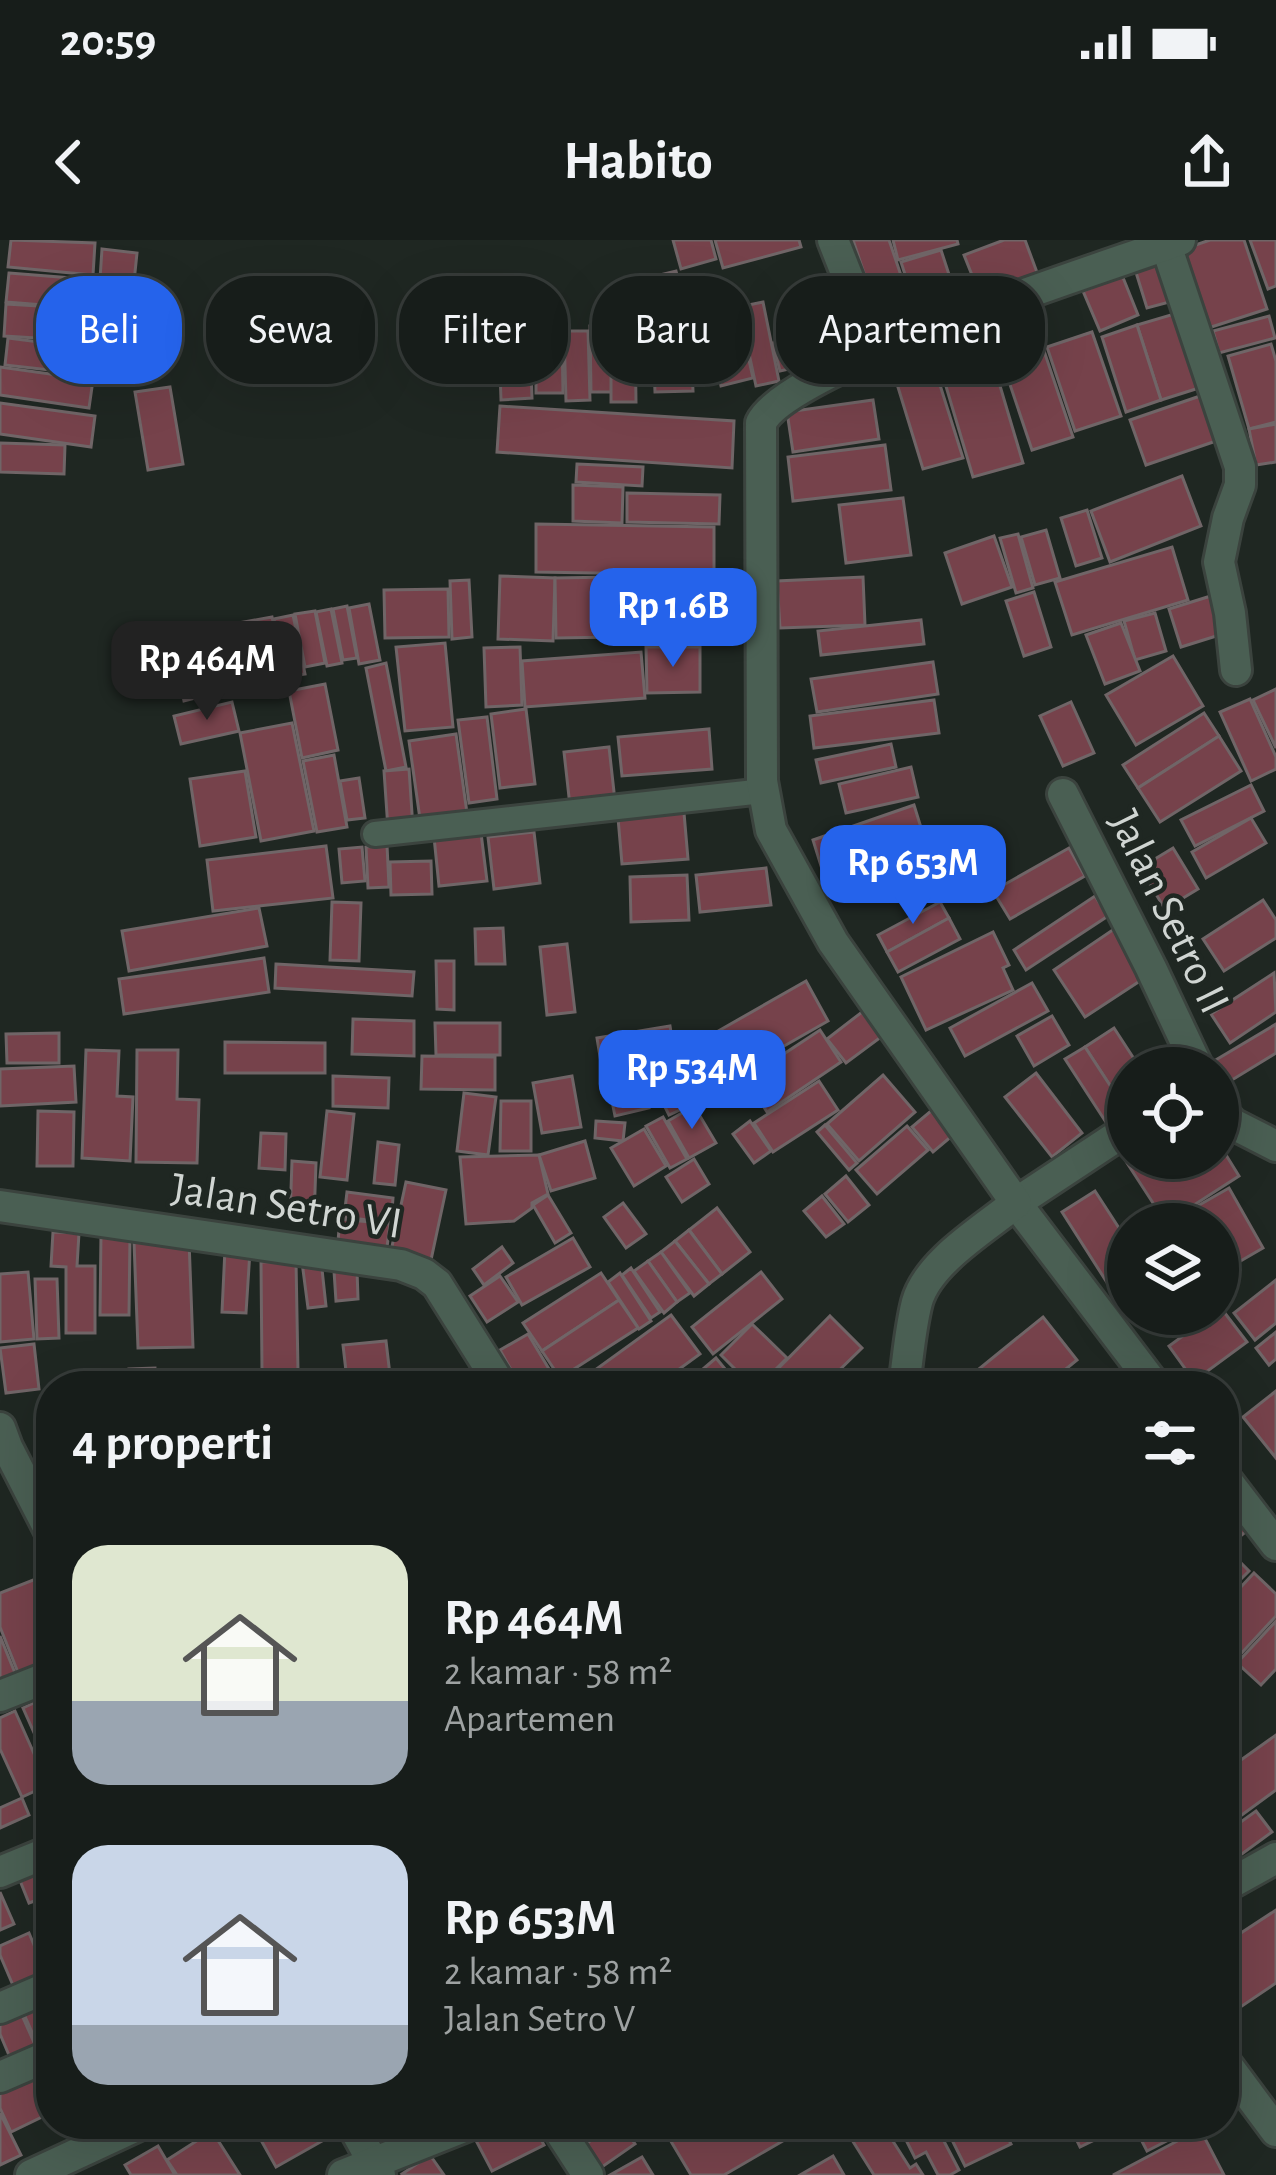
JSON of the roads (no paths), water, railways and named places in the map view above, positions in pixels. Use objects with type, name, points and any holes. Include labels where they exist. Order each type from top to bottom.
[{"type":"street","points":[[833,240],[847,276]]},
{"type":"street","points":[[1045,289],[1173,243],[1240,467],[1240,485],[1219,562],[1236,670]]},
{"type":"street","points":[[810,384],[768,411],[761,423],[764,791],[771,830],[833,942],[1016,1203],[1144,1371]]},
{"type":"street","name":"Jalan Setro II","points":[[1063,794],[1188,1047]]},
{"type":"street","points":[[1239,1127],[1276,1146]]},
{"type":"street","points":[[906,1371],[917,1300],[940,1265],[1016,1203],[1107,1143]]},
{"type":"street","name":"Jalan Setro VI","points":[[0,1207],[401,1264],[437,1284],[492,1371]]},
{"type":"street","points":[[2,1442],[36,1505]]},
{"type":"street","points":[[1239,1497],[1276,1545]]},
{"type":"street","points":[[0,1696],[36,1682]]},
{"type":"street","points":[[0,1872],[36,1857]]},
{"type":"street","points":[[1239,1879],[1276,1858]]},
{"type":"street","points":[[0,2008],[36,1992]]},
{"type":"street","points":[[0,2077],[36,2061]]},
{"type":"street","points":[[1239,2082],[1276,2131]]},
{"type":"street","points":[[31,2175],[109,2139]]},
{"type":"street","points":[[356,2139],[365,2171],[437,2139]]},
{"type":"street","points":[[565,2139],[588,2175]]},
{"type":"lane","points":[[375,834],[764,791]]}]
